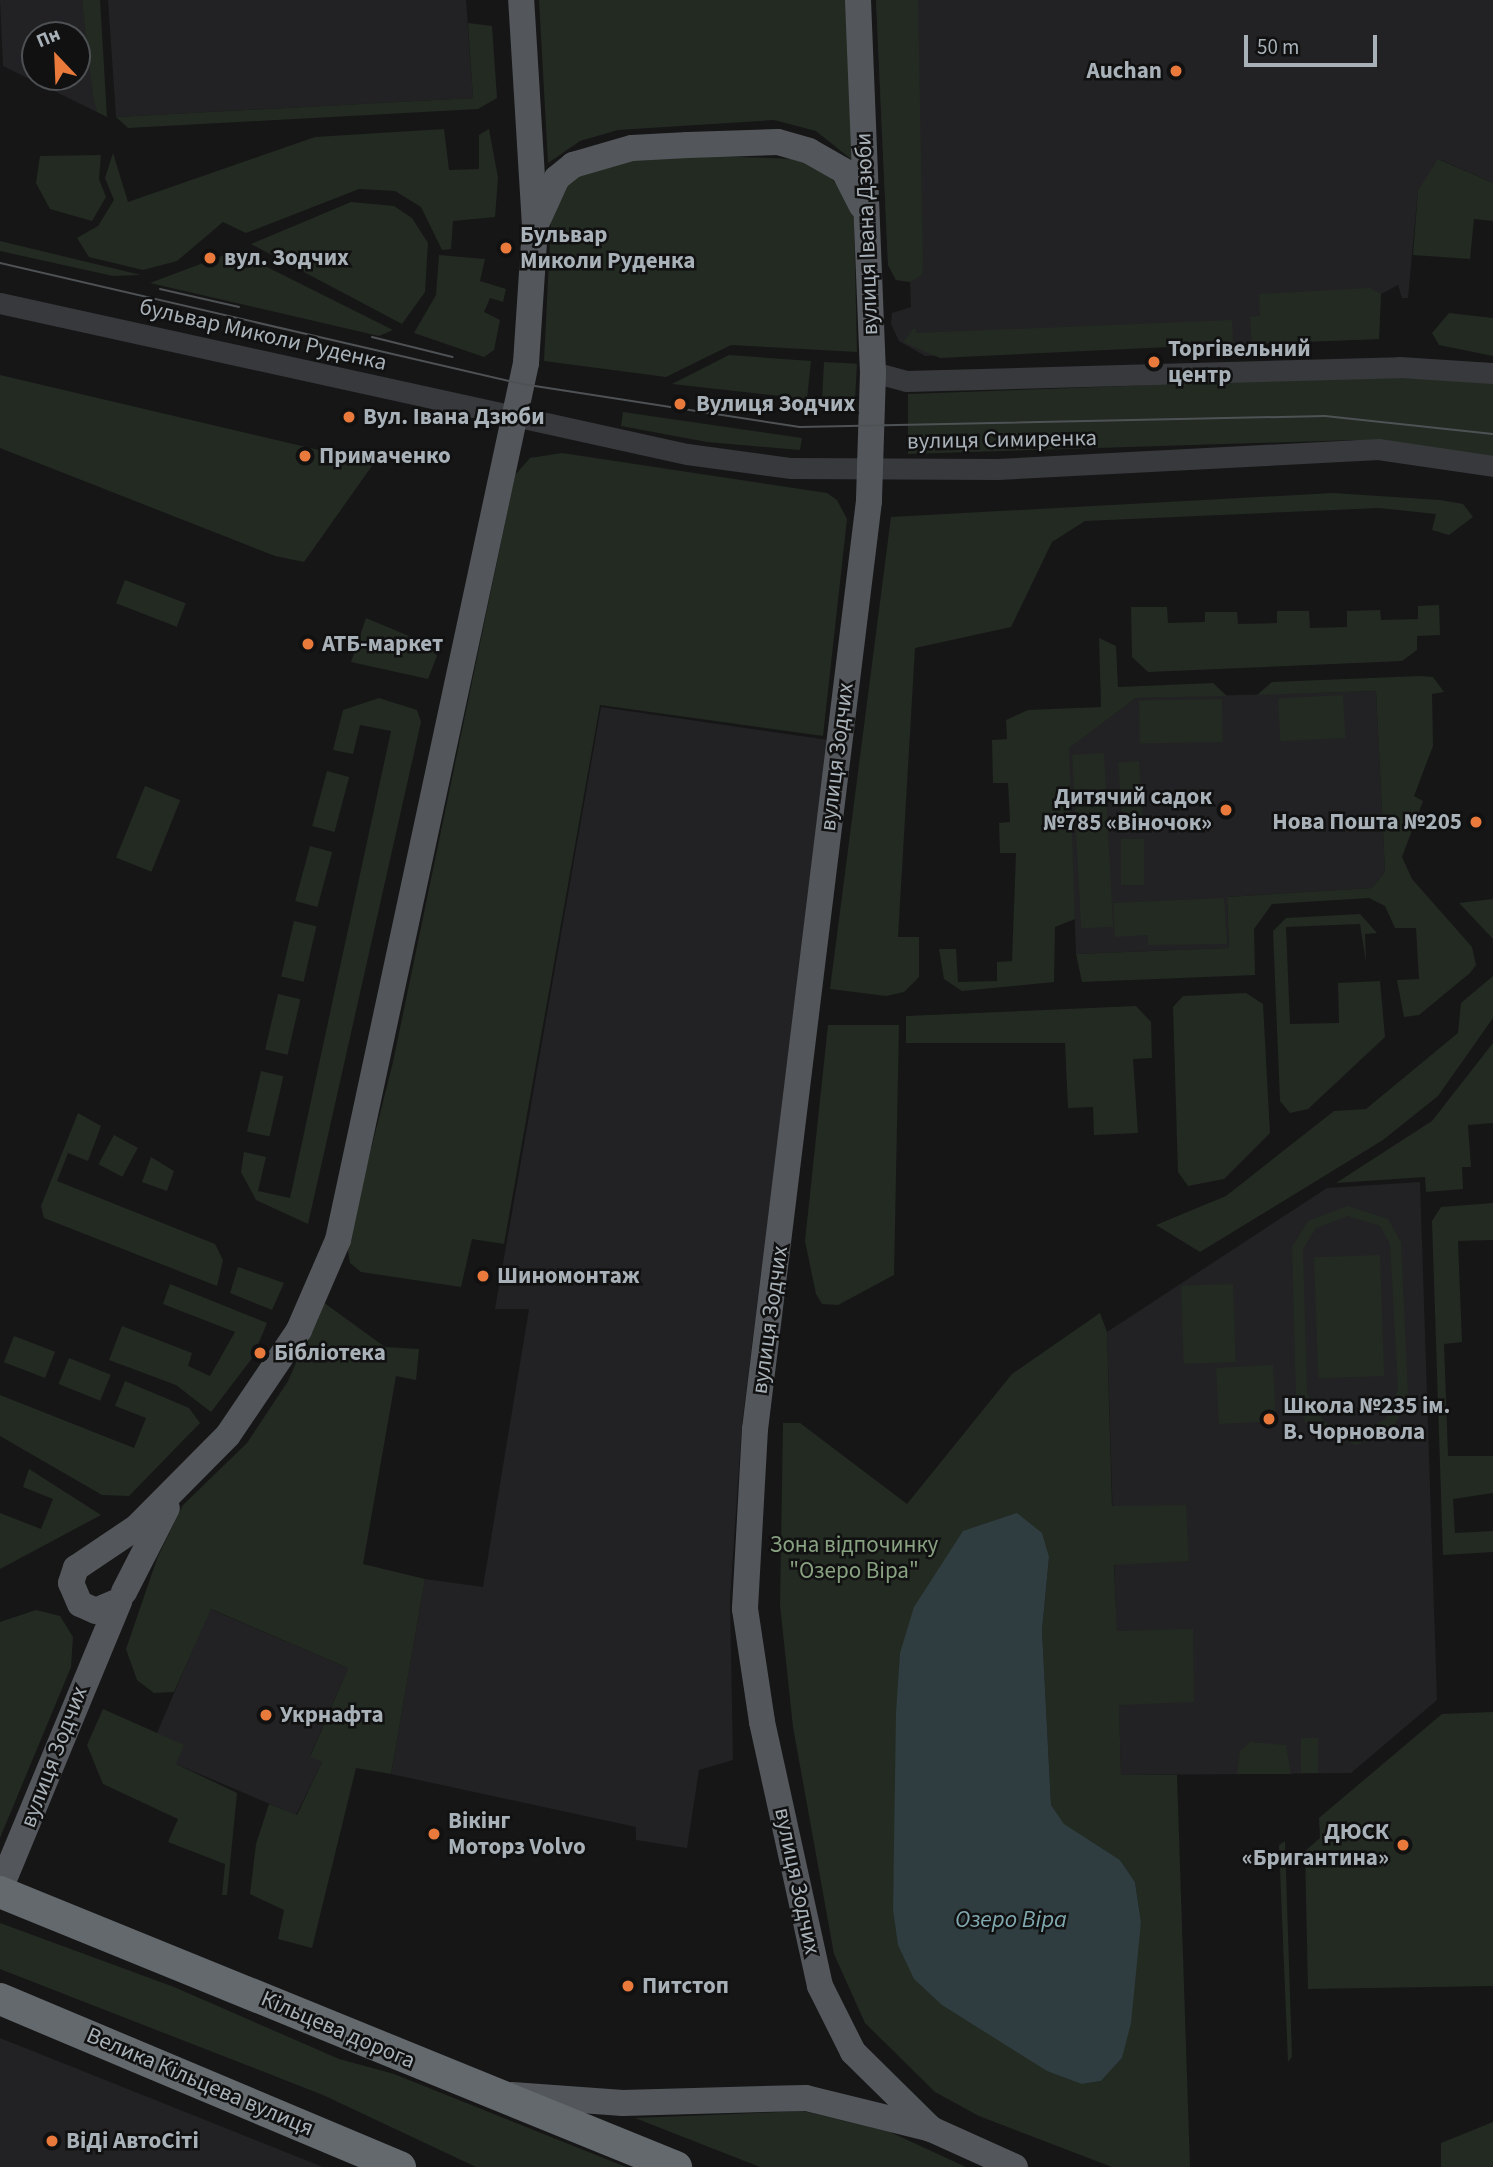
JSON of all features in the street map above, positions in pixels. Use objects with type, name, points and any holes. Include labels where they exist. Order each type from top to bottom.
[{"type":"highway","name":"Кільцева дорога","points":[[0,1891],[33,1907],[676,2167]]},
{"type":"highway","points":[[0,1903],[33,1907]]},
{"type":"highway","name":"Велика Кільцева вулиця","points":[[0,1999],[400,2167]]},
{"type":"main road","points":[[515,418],[526,363],[535,226],[522,0]]},
{"type":"main road","name":"вулиця Івана Дзюби","points":[[858,0],[873,372],[870,468]]},
{"type":"main road","points":[[535,226],[557,178],[597,155],[632,148],[778,142],[844,171],[867,220]]},
{"type":"main road","name":"вулиця Зодчих","points":[[0,1891],[90,1662],[174,1494],[274,1373],[338,1240],[515,418]]},
{"type":"main road","name":"вулиця Зодчих","points":[[870,468],[755,1429],[745,1609],[762,1722],[820,1986],[853,2052],[930,2129]]},
{"type":"main road","name":"вулиця Зодчих","points":[[90,1558],[174,1494]]},
{"type":"main road","points":[[90,1558],[114,1562],[124,1576],[122,1596],[96,1611],[80,1604],[71,1583],[90,1558]]},
{"type":"main road","name":"вулиця Зодчих","points":[[80,1604],[90,1662]]},
{"type":"main road","points":[[493,2094],[623,2103],[806,2098],[930,2129],[1015,2167]]},
{"type":"street","name":"бульвар Миколи Руденка","points":[[0,303],[515,418]]},
{"type":"street","points":[[873,372],[906,381],[1399,367],[1493,373]]},
{"type":"street","name":"вулиця Симиренка","points":[[515,418],[687,454],[791,468],[997,469],[1378,449],[1493,466]]},
{"type":"shaded area","points":[[0,0],[82,0],[85,21],[21,21],[21,75],[3,66]]},
{"type":"shaded area","points":[[108,0],[466,0],[473,98],[116,117]]},
{"type":"shaded area","points":[[876,0],[1493,0],[1493,183],[1439,159],[1418,190],[1408,298],[1402,298],[1398,285],[1381,294],[1379,339],[925,356],[899,341],[891,324],[892,313],[911,307],[910,282],[896,280],[888,265]]},
{"type":"shaded area","points":[[91,67],[97,112],[54,91],[91,91]]},
{"type":"shaded area","name":"Дитячий садок №785 «Віночок»","points":[[1376,691],[1385,872],[1372,888],[1227,897],[1229,948],[1076,954],[1068,748],[1136,698]]},
{"type":"shaded area","points":[[601,707],[828,740],[742,1424],[730,1600],[733,1760],[699,1770],[687,1848],[636,1840],[636,1827],[391,1774],[425,1579],[483,1587],[529,1309],[495,1309]]},
{"type":"shaded area","name":"Школа №235 ім. В. Чорновола","points":[[1420,1182],[1437,1700],[1351,1773],[1121,1775],[1107,1332],[1327,1188]]},
{"type":"shaded area","points":[[210,1609],[348,1668],[310,1756],[322,1762],[296,1815],[176,1764],[157,1733]]},
{"type":"shaded area","points":[[0,2038],[323,2167],[0,2167]]},
{"type":"green space","points":[[82,0],[100,0],[107,117],[97,112],[93,96],[91,21],[84,21]]},
{"type":"green space","points":[[539,0],[847,0],[857,164],[816,131],[774,120],[618,130],[580,141],[548,163]]},
{"type":"green space","points":[[876,0],[918,0],[923,264],[922,275],[910,282],[896,280],[888,265]]},
{"type":"green space","points":[[468,23],[492,26],[497,98],[478,109],[128,128],[116,117],[473,98]]},
{"type":"green space","points":[[444,129],[449,170],[479,169],[479,135],[489,129],[498,178],[495,217],[453,221],[451,249],[442,250],[421,207],[395,191],[359,189],[246,233],[223,222],[177,261],[143,270],[89,257],[77,238],[98,226],[114,200],[105,178],[113,153],[128,202],[315,137]]},
{"type":"green space","points":[[101,155],[99,179],[106,197],[92,221],[50,209],[36,183],[40,156]]},
{"type":"green space","points":[[713,156],[797,159],[828,174],[845,195],[854,218],[857,352],[731,345],[666,377],[544,361],[552,200],[574,174],[612,161]]},
{"type":"green space","points":[[1438,159],[1493,183],[1493,221],[1474,219],[1470,259],[1413,255],[1418,190]]},
{"type":"green space","points":[[351,202],[394,206],[412,218],[428,243],[425,292],[402,324],[251,244]]},
{"type":"green space","points":[[0,241],[141,275],[113,276],[0,251]]},
{"type":"green space","points":[[235,251],[393,330],[379,336],[150,283]]},
{"type":"green space","points":[[439,255],[485,259],[480,281],[506,289],[503,302],[490,298],[484,312],[500,320],[494,350],[484,357],[414,333],[436,295]]},
{"type":"green space","points":[[1369,288],[1381,294],[1379,339],[1252,344],[1250,317],[1260,316],[1259,294]]},
{"type":"green space","points":[[1449,313],[1493,318],[1493,356],[1439,345],[1432,333]]},
{"type":"green space","points":[[1232,320],[1233,344],[940,358],[903,342],[915,327],[916,333]]},
{"type":"green space","points":[[729,355],[811,361],[807,399],[672,384]]},
{"type":"green space","points":[[824,362],[857,364],[854,412],[821,410]]},
{"type":"green space","points":[[0,375],[374,463],[304,562],[275,556],[0,448]]},
{"type":"green space","points":[[1379,377],[1493,382],[1493,458],[1354,440],[908,454],[908,394]]},
{"type":"green space","points":[[623,412],[802,438],[800,450],[707,442],[621,426]]},
{"type":"green space","points":[[562,453],[827,493],[837,500],[847,519],[823,736],[600,705],[504,1244],[472,1239],[461,1287],[361,1272],[350,1263],[347,1245],[393,1062],[515,475],[530,458]]},
{"type":"green space","points":[[1333,493],[1440,500],[1463,504],[1473,517],[1449,535],[1432,530],[1436,514],[1379,508],[1085,521],[1052,542],[1011,627],[915,648],[898,937],[919,937],[919,977],[904,992],[886,996],[830,989],[891,517]]},
{"type":"green space","points":[[125,580],[186,603],[177,627],[116,603]]},
{"type":"green space","points":[[1439,605],[1440,635],[1417,636],[1417,650],[1402,661],[1148,672],[1132,657],[1131,607],[1167,607],[1168,623],[1205,622],[1205,612],[1237,612],[1238,624],[1277,623],[1277,611],[1309,611],[1310,628],[1347,627],[1347,611],[1380,610],[1381,620],[1418,619],[1418,606]]},
{"type":"green space","points":[[366,618],[428,644],[437,656],[428,679],[351,662]]},
{"type":"green space","points":[[1099,638],[1116,646],[1118,687],[1213,683],[1227,696],[1136,698],[1069,748],[1075,919],[1055,927],[1054,982],[962,991],[944,979],[939,949],[956,949],[958,982],[997,981],[997,962],[1012,961],[1016,853],[1000,853],[999,823],[1010,822],[1008,783],[993,783],[992,740],[1007,739],[1006,720],[1028,710],[1101,707]]},
{"type":"green space","points":[[1433,677],[1444,692],[1432,694],[1433,746],[1414,796],[1423,801],[1402,857],[1412,879],[1472,947],[1476,965],[1470,973],[1419,1015],[1404,1017],[1397,980],[1419,979],[1416,928],[1395,928],[1385,906],[1369,898],[1272,904],[1254,929],[1255,975],[1082,982],[1076,954],[1229,948],[1227,897],[1372,888],[1385,872],[1376,691],[1257,695],[1272,682]]},
{"type":"green space","points":[[1343,695],[1345,738],[1280,741],[1278,698]]},
{"type":"green space","points":[[379,698],[417,710],[421,722],[308,1224],[256,1200],[241,1172],[244,1152],[266,1157],[258,1191],[290,1198],[391,731],[360,725],[353,754],[333,750],[343,710]]},
{"type":"green space","points":[[1222,699],[1223,742],[1140,743],[1139,700]]},
{"type":"green space","points":[[1104,753],[1113,927],[1081,928],[1072,755]]},
{"type":"green space","points":[[1139,761],[1143,819],[1122,820],[1118,762]]},
{"type":"green space","points":[[327,771],[349,777],[334,832],[312,826]]},
{"type":"green space","points":[[145,786],[180,800],[151,872],[116,857]]},
{"type":"green space","points":[[1121,839],[1144,839],[1144,885],[1121,885]]},
{"type":"green space","points":[[310,846],[332,852],[317,907],[295,901]]},
{"type":"green space","points":[[1224,898],[1227,944],[1148,945],[1148,935],[1115,937],[1113,903]]},
{"type":"green space","points":[[1493,899],[1493,939],[1459,903]]},
{"type":"green space","points":[[1360,914],[1377,933],[1365,934],[1366,962],[1360,924],[1286,927],[1290,1024],[1339,1023],[1338,983],[1380,981],[1385,1037],[1308,1109],[1290,1113],[1280,1101],[1273,931],[1286,918]]},
{"type":"green space","points":[[294,921],[316,926],[304,982],[281,977]]},
{"type":"green space","points":[[1493,976],[1493,1018],[1438,1096],[1383,1140],[1200,1252],[1156,1225],[1226,1196],[1334,1111],[1366,1109],[1458,1033],[1461,1003]]},
{"type":"green space","points":[[1246,993],[1263,1004],[1270,1133],[1224,1179],[1188,1186],[1178,1172],[1173,1007],[1183,996]]},
{"type":"green space","points":[[278,994],[300,999],[288,1055],[265,1050]]},
{"type":"green space","points":[[1136,1006],[1151,1022],[1152,1058],[1133,1059],[1138,1133],[1094,1135],[1093,1107],[1068,1108],[1065,1043],[906,1043],[906,1016]]},
{"type":"green space","points":[[828,1025],[899,1025],[894,1275],[838,1305],[822,1304],[816,1294],[805,1241]]},
{"type":"green space","points":[[1493,1043],[1493,1123],[1468,1125],[1471,1167],[1462,1167],[1463,1189],[1426,1192],[1425,1177],[1336,1183],[1432,1121]]},
{"type":"green space","points":[[261,1071],[283,1076],[269,1137],[247,1131]]},
{"type":"green space","points":[[78,1113],[101,1126],[88,1161],[68,1153],[57,1181],[215,1244],[223,1260],[217,1286],[44,1218],[41,1206]]},
{"type":"green space","points":[[114,1135],[138,1148],[122,1177],[99,1164]]},
{"type":"green space","points":[[151,1157],[174,1171],[167,1191],[142,1182]]},
{"type":"green space","points":[[1493,1203],[1493,1240],[1458,1241],[1462,1342],[1444,1344],[1448,1456],[1493,1456],[1493,1493],[1453,1499],[1455,1533],[1493,1531],[1493,1552],[1443,1555],[1432,1221],[1441,1207]]},
{"type":"green space","points":[[1348,1206],[1388,1219],[1401,1242],[1408,1393],[1394,1427],[1357,1445],[1316,1431],[1305,1422],[1296,1395],[1292,1247],[1308,1221]],"holes":[[[1348,1216],[1380,1226],[1390,1244],[1398,1389],[1386,1419],[1357,1433],[1324,1422],[1307,1393],[1303,1249],[1316,1228]]]},
{"type":"green space","points":[[1380,1255],[1384,1376],[1318,1378],[1314,1257]]},
{"type":"green space","points":[[238,1267],[284,1283],[272,1310],[230,1293]]},
{"type":"green space","points":[[170,1284],[267,1323],[253,1357],[211,1412],[176,1385],[109,1360],[122,1326],[192,1353],[188,1366],[210,1376],[235,1332],[163,1304]]},
{"type":"green space","points":[[1233,1284],[1236,1362],[1184,1364],[1181,1286]]},
{"type":"green space","points":[[323,1302],[385,1347],[419,1349],[416,1380],[396,1376],[363,1564],[425,1579],[391,1774],[356,1768],[312,1948],[278,1939],[284,1910],[250,1894],[256,1844],[269,1804],[297,1815],[322,1762],[310,1757],[348,1668],[211,1609],[174,1692],[154,1693],[137,1680],[126,1649],[158,1556],[183,1505],[247,1443],[288,1381]]},
{"type":"green space","name":"Зона відпочинку \"Озеро Віра\"","points":[[1100,1313],[1107,1332],[1112,1506],[1186,1505],[1189,1561],[1114,1565],[1117,1631],[1193,1629],[1194,1702],[1119,1705],[1121,1775],[1177,1775],[1190,2167],[1112,2167],[979,2116],[935,2092],[865,2023],[834,1954],[793,1727],[780,1605],[783,1423],[800,1423],[907,1504],[1012,1374]],"holes":[[[1049,1557],[1042,1630],[1051,1805],[1063,1824],[1120,1860],[1135,1882],[1141,1922],[1122,2058],[1101,2081],[1082,2084],[893,1909],[900,1653]]]},
{"type":"green space","points":[[14,1336],[55,1352],[45,1378],[4,1362]]},
{"type":"green space","points":[[69,1358],[111,1375],[100,1401],[59,1384]]},
{"type":"green space","points":[[1273,1365],[1276,1421],[1219,1424],[1216,1368]]},
{"type":"green space","points":[[125,1381],[189,1408],[200,1423],[129,1496],[102,1495],[0,1436],[0,1395],[134,1448],[146,1418],[115,1406]]},
{"type":"green space","points":[[29,1469],[101,1515],[0,1569],[0,1513],[41,1529],[53,1499],[23,1487]]},
{"type":"green space","points":[[36,1610],[60,1616],[73,1637],[71,1667],[0,1838],[0,1622]]},
{"type":"green space","points":[[103,1709],[184,1745],[176,1764],[237,1793],[227,1895],[222,1895],[225,1864],[168,1842],[178,1819],[103,1784],[87,1745]]},
{"type":"green space","name":"ДЮСК «Бригантина»","points":[[1493,1712],[1493,1986],[1308,1989],[1305,1851],[1320,1838],[1319,1818],[1442,1714]]},
{"type":"green space","points":[[1301,1738],[1318,1738],[1318,1773],[1301,1773]]},
{"type":"green space","points":[[1250,1742],[1286,1745],[1291,1774],[1237,1774],[1240,1751]]},
{"type":"green space","points":[[1285,1841],[1292,2057],[1288,2062],[1279,1845]]},
{"type":"green space","points":[[0,1923],[174,1987],[339,2059],[394,2074],[626,2167],[476,2167],[323,2095],[0,1969]]},
{"type":"green space","points":[[803,2111],[890,2132],[966,2167],[760,2167],[635,2118]]},
{"type":"green space","points":[[1493,2122],[1493,2167],[1441,2167],[1441,2143]]},
{"type":"water","name":"Озеро Віра","points":[[1017,1513],[1042,1533],[1049,1557],[1042,1630],[1051,1805],[1064,1824],[1120,1860],[1135,1882],[1141,1922],[1131,2023],[1122,2058],[1101,2081],[1082,2084],[1047,2071],[942,2005],[914,1979],[898,1945],[893,1909],[896,1713],[900,1653],[914,1607],[963,1531]]},
{"type":"tram line","points":[[0,263],[522,384],[800,427],[1325,416],[1493,434]]},
{"type":"tram line","points":[[160,289],[239,307]]},
{"type":"tram line","points":[[372,337],[453,357]]},
{"type":"place","name":"Auchan","points":[[1176,71]]},
{"type":"place","name":"Бульвар Миколи Руденка","points":[[506,248]]},
{"type":"place","name":"вул. Зодчих","points":[[210,258]]},
{"type":"place","name":"Торгівельний центр","points":[[1154,362]]},
{"type":"place","name":"Вулиця Зодчих","points":[[680,404]]},
{"type":"place","name":"Вул. Івана Дзюби","points":[[349,417]]},
{"type":"place","name":"Примаченко","points":[[305,456]]},
{"type":"place","name":"АТБ-маркет","points":[[308,644]]},
{"type":"place","name":"Дитячий садок №785 «Віночок»","points":[[1226,810]]},
{"type":"place","name":"Нова Пошта №205","points":[[1476,822]]},
{"type":"place","name":"Шиномонтаж","points":[[483,1276]]},
{"type":"place","name":"Бібліотека","points":[[260,1353]]},
{"type":"place","name":"Школа №235 ім. В. Чорновола","points":[[1269,1419]]},
{"type":"place","name":"Укрнафта","points":[[266,1715]]},
{"type":"place","name":"Вікінг Моторз Volvo","points":[[434,1834]]},
{"type":"place","name":"ДЮСК «Бригантина»","points":[[1403,1845]]},
{"type":"place","name":"Питстоп","points":[[628,1986]]},
{"type":"place","name":"ВіДі АвтоСіті","points":[[52,2141]]}]
